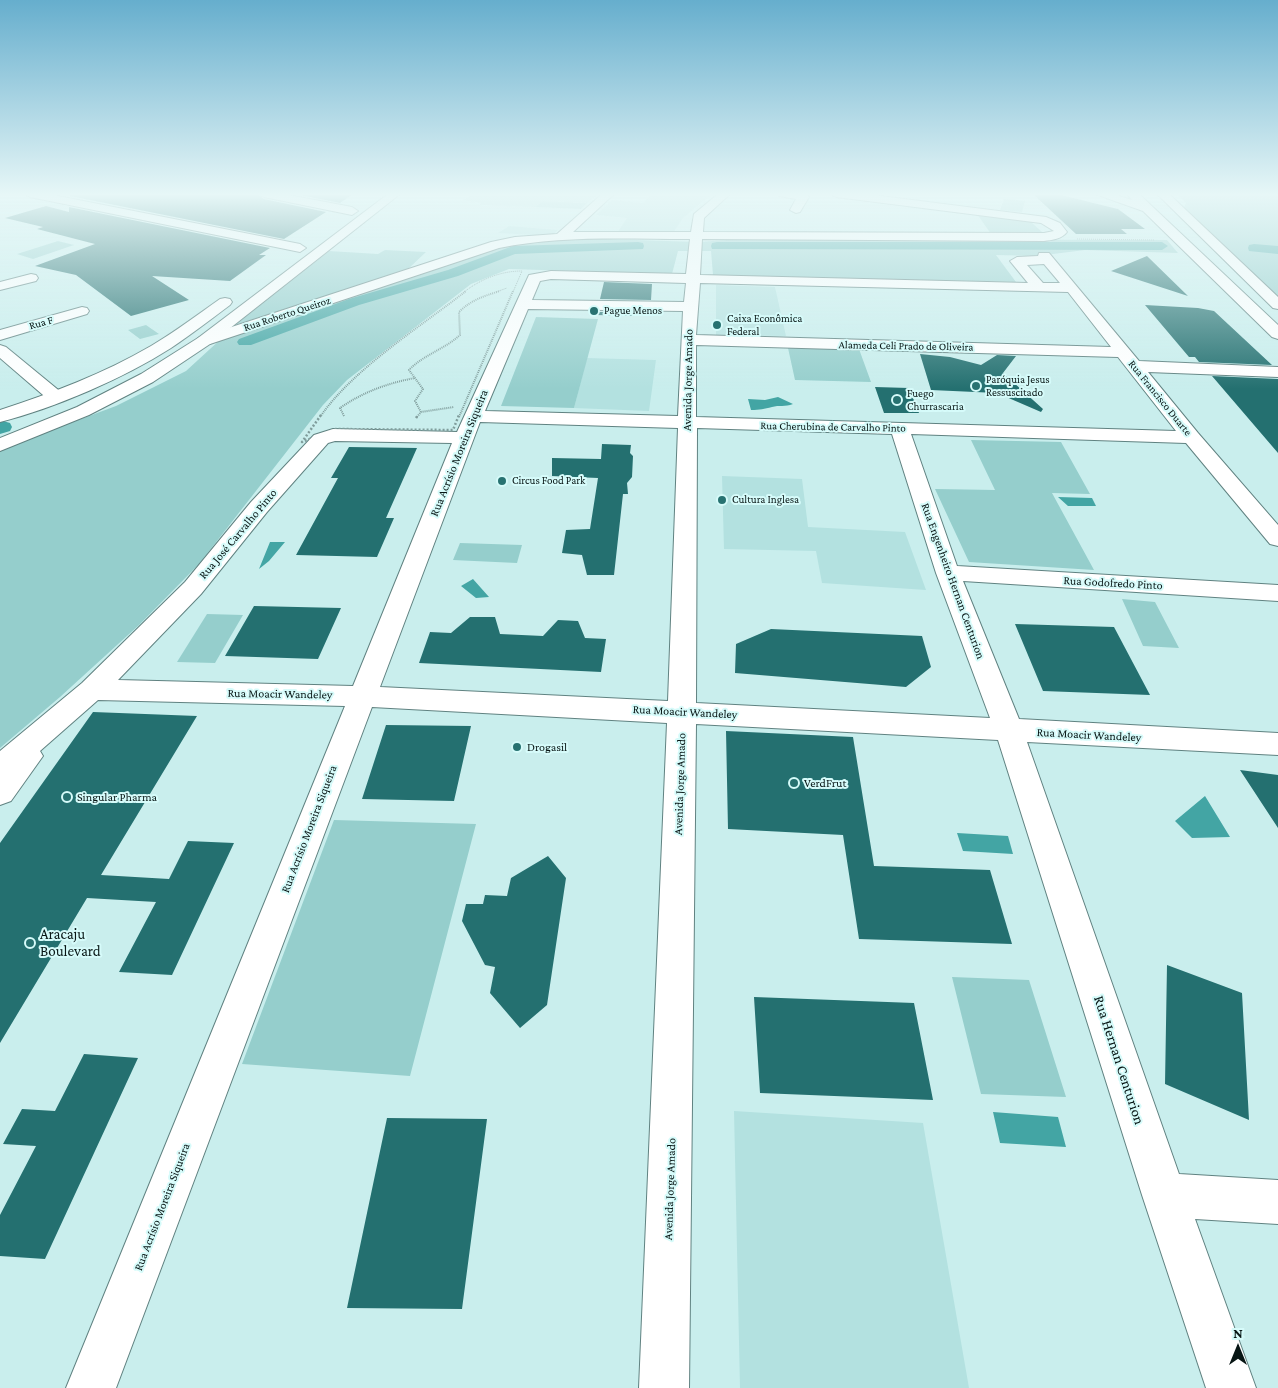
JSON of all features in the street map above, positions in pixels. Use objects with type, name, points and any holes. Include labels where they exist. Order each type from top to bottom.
[{"type":"street","points":[[288,259],[287,260],[302,266]]},
{"type":"street","points":[[0,445],[83,411],[147,378],[204,341],[311,259]]},
{"type":"street","name":"Rua Roberto Queiroz","points":[[204,341],[453,259]]},
{"type":"street","name":"Avenida Jorge Amado","points":[[664,1388],[682,712],[687,424],[689,411],[688,340],[694,259]]},
{"type":"street","name":"Rua Francisco Duarte","points":[[1038,259],[1017,261],[1039,287]]},
{"type":"street","name":"Rua Francisco Duarte","points":[[1046,259],[1136,366],[1191,437],[1278,539]]},
{"type":"street","points":[[1201,259],[1278,334]]},
{"type":"street","points":[[1227,259],[1232,262]]},
{"type":"street","points":[[1229,259],[1278,305]]},
{"type":"street","name":"Rua Acrísio Moreira Siqueira","points":[[90,1388],[362,696],[464,428],[532,280],[538,276],[692,293]]},
{"type":"street","points":[[0,286],[31,278]]},
{"type":"street","points":[[522,304],[692,293],[1072,288]]},
{"type":"street","points":[[0,416],[56,397],[101,378],[157,349],[233,296]]},
{"type":"street","name":"Rua F","points":[[0,335],[82,311]]},
{"type":"street","name":"Alameda Celi Prado de Oliveira","points":[[688,340],[1123,352]]},
{"type":"street","points":[[0,350],[56,397]]},
{"type":"street","points":[[1136,366],[1278,372]]},
{"type":"street","name":"Rua Cherubina de Carvalho Pinto","points":[[464,428],[687,424],[1191,437]]},
{"type":"street","name":"Rua José Carvalho Pinto","points":[[0,768],[92,690],[193,588],[259,507],[321,439],[333,435],[464,428]]},
{"type":"street","name":"Rua Engenheiro Hernan Centurion","points":[[900,429],[948,573],[1009,731]]},
{"type":"street","name":"Rua Godofredo Pinto","points":[[948,573],[1278,592]]},
{"type":"street","name":"Rua Moacir Wandeley","points":[[92,690],[362,696],[1278,744]]},
{"type":"street","name":"Rua José Carvalho Pinto","points":[[0,792],[49,728]]},
{"type":"street","name":"Rua Hernan Centurion","points":[[1009,731],[1164,1196],[1231,1388]]},
{"type":"street","points":[[1164,1196],[1278,1202]]},
{"type":"path","points":[[508,271],[522,271],[464,428],[405,430],[336,429],[302,442],[330,402],[366,368],[476,283],[508,271]]},
{"type":"path","points":[[421,412],[415,400],[422,389],[409,370],[414,364],[450,345],[460,335],[459,312],[470,301],[483,294],[509,287],[506,295]]},
{"type":"path","points":[[467,388],[496,320]]},
{"type":"path","points":[[347,419],[341,414],[340,408],[350,399],[398,381],[415,378]]},
{"type":"path","points":[[405,430],[421,412],[459,406],[464,428]]},
{"type":"path","points":[[353,424],[359,429]]},
{"type":"shaded area","points":[[319,259],[419,259],[407,270],[235,325]]},
{"type":"shaded area","points":[[467,259],[676,259],[672,274],[509,269],[471,284],[347,380],[323,405],[199,564],[139,625],[60,697],[0,748],[0,449],[116,406],[186,371],[222,338]]},
{"type":"shaded area","points":[[712,259],[999,259],[1016,282],[713,275]]},
{"type":"shaded area","points":[[1237,259],[1278,259],[1278,297]]},
{"type":"shaded area","points":[[716,285],[775,287],[786,336],[716,335]]},
{"type":"shaded area","points":[[536,317],[598,319],[574,408],[501,406]]},
{"type":"shaded area","points":[[146,325],[159,334],[140,339],[128,330]]},
{"type":"shaded area","points":[[788,348],[859,349],[871,382],[795,380]]},
{"type":"shaded area","points":[[587,358],[656,360],[649,411],[574,408]]},
{"type":"shaded area","points":[[778,397],[793,404],[751,410],[748,399],[765,400]]},
{"type":"shaded area","points":[[971,440],[1061,442],[1090,494],[1052,493],[1094,570],[969,562],[935,489],[995,490]]},
{"type":"shaded area","name":"Cultura Inglesa","points":[[722,476],[802,479],[808,527],[905,532],[926,590],[822,583],[816,551],[724,549]]},
{"type":"shaded area","points":[[1058,497],[1092,498],[1096,506],[1068,506]]},
{"type":"shaded area","points":[[270,542],[285,542],[269,561],[259,569]]},
{"type":"shaded area","points":[[460,543],[522,545],[517,563],[453,560]]},
{"type":"shaded area","points":[[473,579],[489,597],[476,598],[461,586]]},
{"type":"shaded area","points":[[1122,599],[1155,602],[1179,648],[1143,646]]},
{"type":"shaded area","points":[[207,614],[243,615],[215,663],[177,662]]},
{"type":"shaded area","points":[[1205,796],[1230,837],[1192,838],[1175,821]]},
{"type":"shaded area","points":[[334,820],[476,824],[410,1076],[242,1064]]},
{"type":"shaded area","points":[[957,833],[1008,836],[1013,854],[963,851]]},
{"type":"shaded area","points":[[952,977],[1029,980],[1066,1097],[981,1094]]},
{"type":"shaded area","points":[[734,1111],[923,1123],[969,1388],[740,1388]]},
{"type":"shaded area","points":[[993,1112],[1058,1117],[1066,1147],[1000,1143]]},
{"type":"building","points":[[55,259],[261,259],[230,281],[152,276],[189,300],[131,316],[76,275],[35,266]]},
{"type":"building","points":[[1140,259],[1150,259],[1188,296],[1111,271]]},
{"type":"building","points":[[604,282],[652,284],[651,300],[600,299]]},
{"type":"building","points":[[1145,305],[1198,308],[1214,311],[1272,365],[1199,362],[1195,357],[1189,357]]},
{"type":"building","points":[[597,312],[637,312],[637,316],[596,315]]},
{"type":"building","name":"Paróquia Jesus Ressuscitado","points":[[920,354],[950,357],[981,365],[997,355],[1016,356],[1003,373],[1043,409],[1041,412],[997,393],[931,390]]},
{"type":"building","points":[[1212,376],[1278,379],[1278,453]]},
{"type":"building","name":"Fuego Churrascaria","points":[[875,387],[909,388],[919,413],[884,413]]},
{"type":"building","points":[[602,444],[631,445],[630,453],[633,456],[632,477],[627,483],[628,494],[623,494],[614,575],[587,575],[582,555],[562,553],[566,530],[590,529],[598,478],[552,476],[552,458],[601,459]]},
{"type":"building","points":[[349,447],[417,448],[386,518],[394,518],[377,557],[296,555],[338,478],[331,478]]},
{"type":"building","points":[[254,606],[341,608],[318,659],[225,656]]},
{"type":"building","points":[[470,617],[495,617],[500,634],[543,636],[558,620],[578,621],[585,638],[606,639],[601,672],[419,663],[430,632],[451,633]]},
{"type":"building","points":[[1015,624],[1114,627],[1150,695],[1043,691]]},
{"type":"building","points":[[771,629],[922,636],[931,667],[906,687],[735,673],[736,644]]},
{"type":"building","name":"Aracaju Boulevard","points":[[93,712],[197,716],[101,875],[169,879],[188,841],[234,843],[172,975],[119,972],[156,902],[87,898],[0,1043],[0,843]]},
{"type":"building","points":[[386,725],[471,726],[454,801],[362,799]]},
{"type":"building","points":[[726,731],[853,737],[874,866],[990,870],[1012,944],[859,939],[843,835],[728,829]]},
{"type":"building","points":[[1240,770],[1278,775],[1278,828]]},
{"type":"building","points":[[548,856],[566,878],[547,1005],[520,1028],[490,993],[495,967],[485,965],[462,921],[466,904],[483,904],[485,895],[507,896],[511,878]]},
{"type":"building","points":[[1167,965],[1242,993],[1249,1120],[1165,1084]]},
{"type":"building","points":[[754,997],[914,1003],[933,1100],[760,1093]]},
{"type":"building","points":[[84,1054],[138,1058],[45,1259],[0,1256],[0,1215],[36,1146],[3,1144],[22,1109],[55,1111]]},
{"type":"building","points":[[387,1118],[487,1119],[462,1309],[347,1308]]},
{"type":"waterway","points":[[245,342],[354,302],[453,273],[490,259]]},
{"type":"place","name":"Pague Menos","points":[[594,311]]},
{"type":"place","name":"Caixa Econômica Federal","points":[[717,325]]},
{"type":"place","name":"Paróquia Jesus Ressuscitado","points":[[976,386]]},
{"type":"place","name":"Fuego Churrascaria","points":[[897,400]]},
{"type":"place","name":"Circus Food Park","points":[[502,481]]},
{"type":"place","name":"Cultura Inglesa","points":[[722,500]]},
{"type":"place","name":"Drogasil","points":[[517,747]]},
{"type":"place","name":"VerdFrut","points":[[794,783]]},
{"type":"place","name":"Singular Pharma","points":[[67,797]]},
{"type":"place","name":"Aracaju Boulevard","points":[[30,943]]}]
